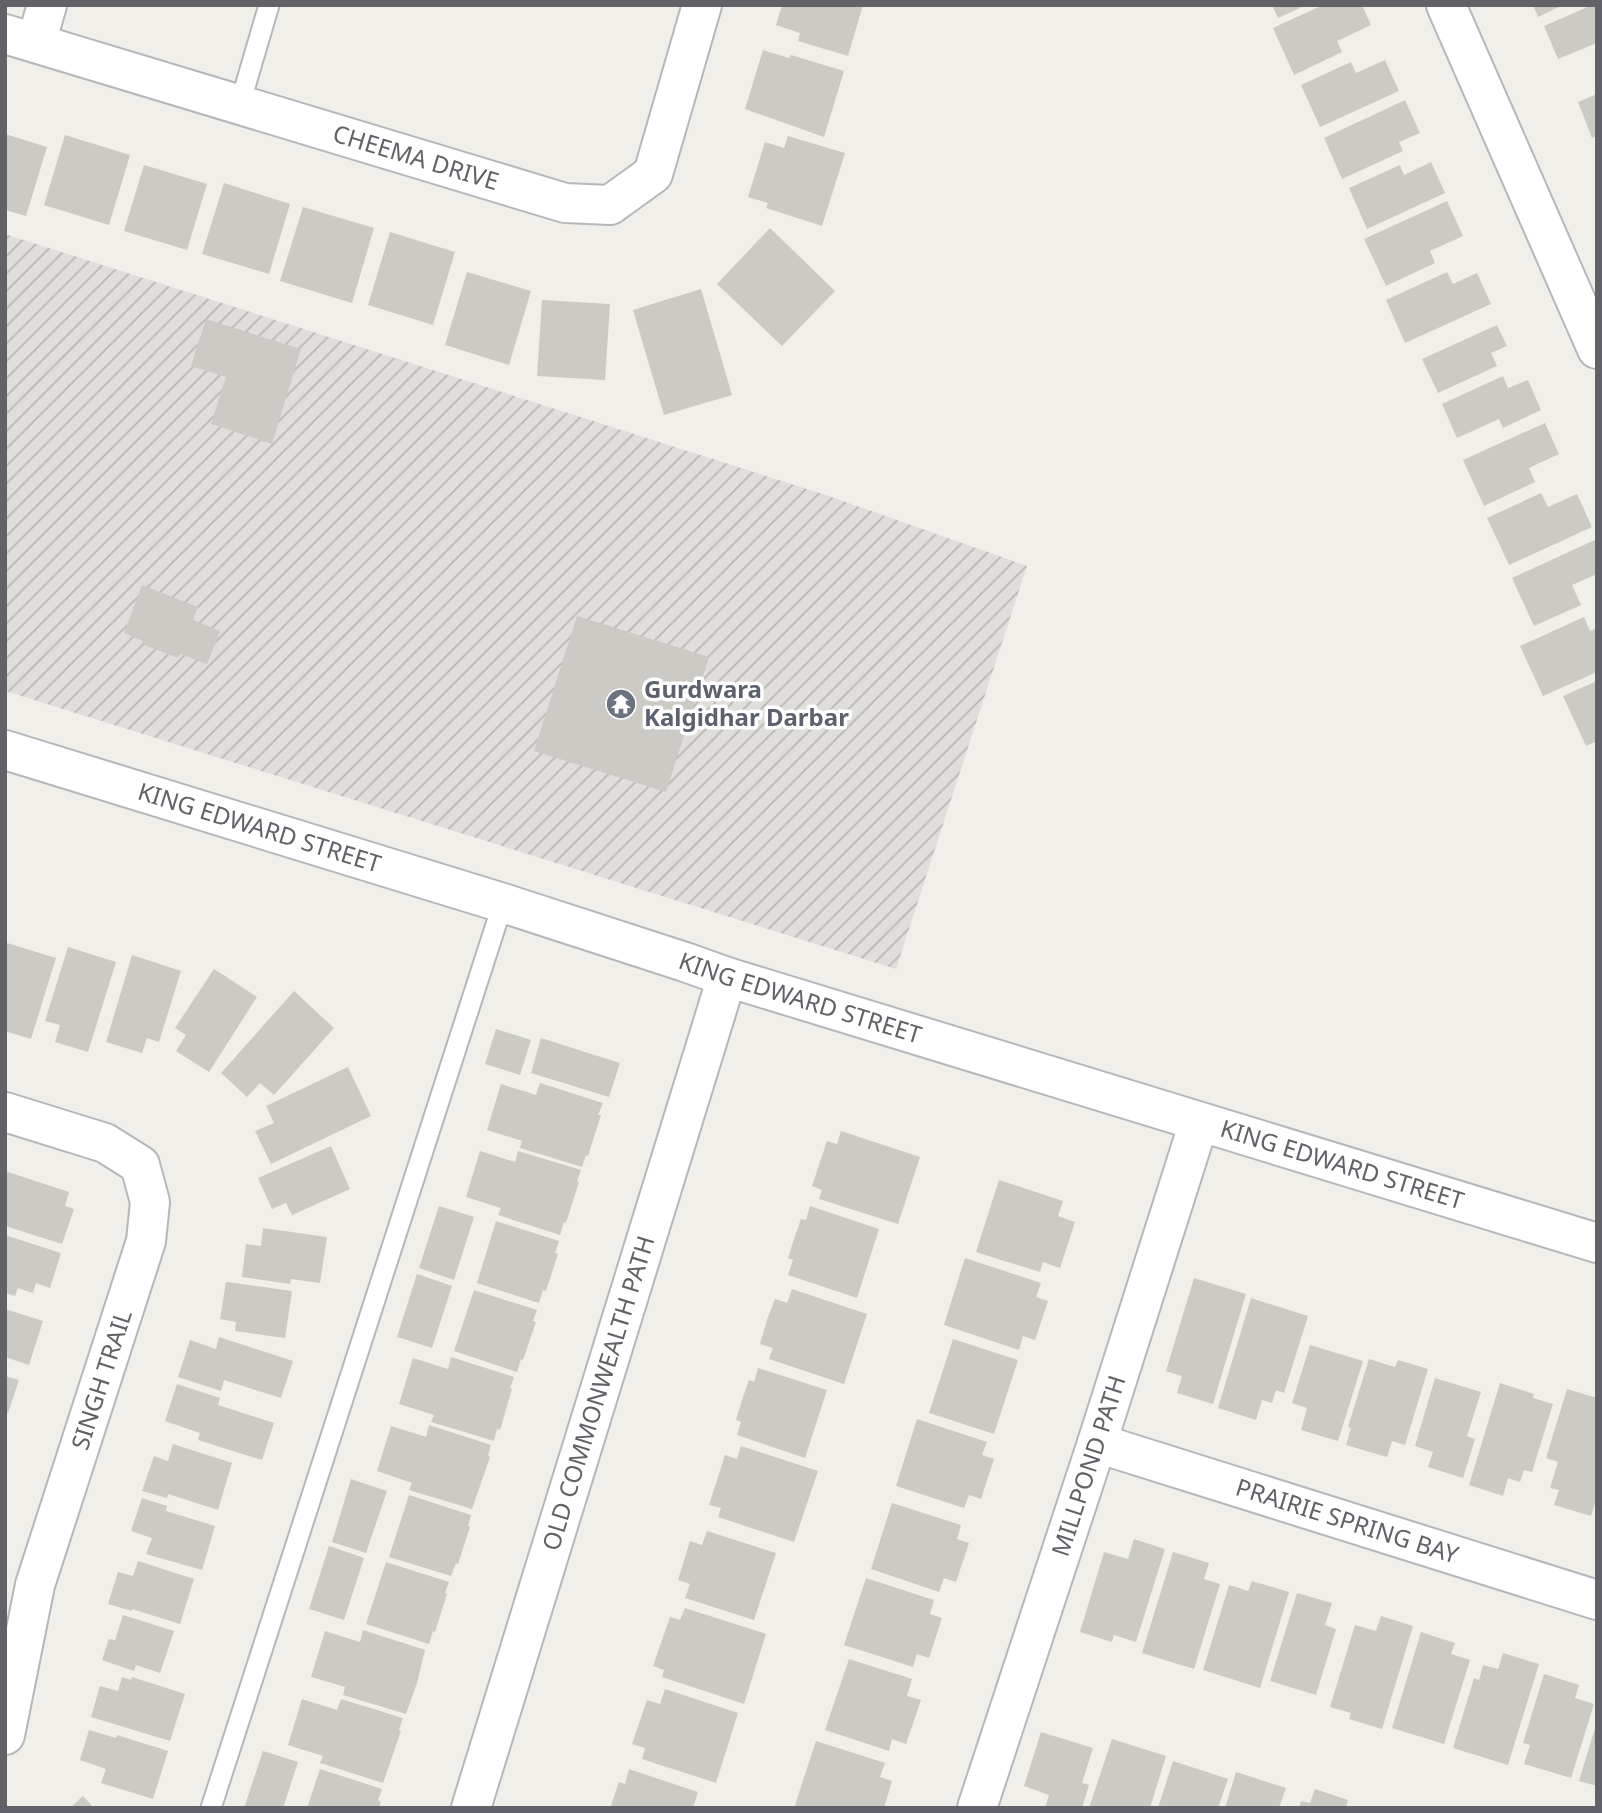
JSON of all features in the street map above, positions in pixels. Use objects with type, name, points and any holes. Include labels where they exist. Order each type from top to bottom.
[{"type":"street","points":[[20,38],[47,5]]},
{"type":"street","name":"CHEEMA DRIVE","points":[[20,38],[565,203],[610,205],[653,174],[702,5]]},
{"type":"street","points":[[1446,5],[1597,349]]},
{"type":"street","name":"KING EDWARD STREET","points":[[5,750],[503,903],[727,977],[1597,1243]]},
{"type":"street","name":"OLD COMMONWEALTH PATH","points":[[471,1808],[727,977]]},
{"type":"street","name":"SINGH TRAIL","points":[[5,1112],[105,1143],[140,1165],[150,1202],[146,1241],[35,1585],[5,1735]]},
{"type":"street","name":"MILLPOND PATH","points":[[977,1808],[1199,1122]]},
{"type":"street","name":"PRAIRIE SPRING BAY","points":[[1097,1443],[1597,1600]]},
{"type":"lane","points":[[240,104],[270,5]]},
{"type":"lane","points":[[211,1808],[503,903]]},
{"type":"shaded area","points":[[5,234],[826,495],[1027,566],[896,969],[5,691]]},
{"type":"building","points":[[782,5],[863,5],[848,56],[798,41],[800,33],[776,25]]},
{"type":"building","points":[[1272,5],[1306,5],[1278,18]]},
{"type":"building","points":[[1323,5],[1362,5],[1371,25],[1337,41],[1342,52],[1294,75],[1273,28]]},
{"type":"building","points":[[1533,5],[1563,5],[1538,17]]},
{"type":"building","points":[[1597,5],[1597,43],[1558,59],[1544,26]]},
{"type":"building","points":[[763,50],[789,58],[791,55],[844,71],[824,137],[745,109]]},
{"type":"building","points":[[1385,60],[1399,91],[1320,127],[1301,85],[1351,62],[1356,73]]},
{"type":"building","points":[[1597,94],[1597,136],[1592,138],[1578,102]]},
{"type":"building","points":[[1405,100],[1420,133],[1399,142],[1403,151],[1342,179],[1324,138]]},
{"type":"building","points":[[5,134],[47,147],[26,216],[5,210]]},
{"type":"building","points":[[65,135],[130,155],[109,225],[44,205]]},
{"type":"building","points":[[788,136],[845,153],[822,226],[766,208],[768,203],[748,197],[765,142],[784,148]]},
{"type":"building","points":[[1431,162],[1445,193],[1367,229],[1349,188],[1400,165],[1404,175]]},
{"type":"building","points":[[144,165],[207,184],[187,250],[124,231]]},
{"type":"building","points":[[224,183],[290,204],[269,274],[202,254]]},
{"type":"building","points":[[1447,201],[1463,236],[1430,251],[1435,263],[1386,286],[1364,239]]},
{"type":"building","points":[[303,207],[374,228],[352,303],[280,281]]},
{"type":"building","points":[[770,228],[835,291],[782,346],[717,284]]},
{"type":"building","points":[[390,232],[455,252],[433,325],[368,305]]},
{"type":"building","points":[[467,272],[531,291],[509,365],[445,345]]},
{"type":"building","points":[[1447,272],[1453,284],[1477,273],[1491,304],[1405,343],[1386,300]]},
{"type":"building","points":[[701,289],[732,395],[664,415],[633,310]]},
{"type":"building","points":[[542,300],[610,304],[605,380],[537,376]]},
{"type":"building","points":[[206,319],[301,349],[272,444],[211,424],[226,377],[191,366]]},
{"type":"building","points":[[1497,325],[1507,346],[1491,353],[1497,366],[1438,393],[1422,359]]},
{"type":"building","points":[[1503,376],[1508,388],[1528,380],[1541,410],[1503,428],[1499,419],[1457,438],[1442,404]]},
{"type":"building","points":[[1545,423],[1559,454],[1529,468],[1535,482],[1484,506],[1463,460]]},
{"type":"building","points":[[1541,493],[1548,507],[1577,494],[1592,527],[1509,565],[1487,518]]},
{"type":"building","points":[[1597,539],[1597,574],[1572,585],[1581,605],[1534,626],[1512,578]]},
{"type":"building","points":[[142,585],[198,607],[193,620],[220,631],[207,664],[180,654],[178,658],[142,644],[143,641],[124,633]]},
{"type":"building","name":"Gurdwara Kalgidhar Darbar","points":[[577,616],[709,657],[666,792],[534,751]]},
{"type":"building","points":[[1584,617],[1590,631],[1597,628],[1597,672],[1543,696],[1520,646]]},
{"type":"building","points":[[1597,681],[1597,741],[1586,746],[1563,696]]},
{"type":"building","points":[[7,943],[56,958],[31,1039],[5,1031]]},
{"type":"building","points":[[68,947],[116,962],[88,1052],[55,1042],[60,1025],[45,1021]]},
{"type":"building","points":[[132,955],[181,971],[159,1042],[147,1038],[142,1053],[106,1042]]},
{"type":"building","points":[[214,969],[257,997],[209,1072],[176,1051],[186,1035],[175,1028]]},
{"type":"building","points":[[294,991],[334,1028],[274,1095],[260,1083],[247,1097],[221,1073]]},
{"type":"building","points":[[496,1029],[531,1040],[520,1075],[485,1064]]},
{"type":"building","points":[[541,1038],[620,1063],[609,1097],[531,1073]]},
{"type":"building","points":[[348,1067],[371,1116],[271,1164],[255,1131],[274,1123],[266,1106]]},
{"type":"building","points":[[540,1083],[603,1103],[588,1156],[586,1155],[582,1167],[520,1148],[522,1141],[487,1130],[501,1084],[536,1095]]},
{"type":"building","points":[[841,1131],[920,1157],[898,1224],[819,1199],[822,1190],[812,1186],[827,1141],[837,1144]]},
{"type":"building","points":[[331,1146],[350,1189],[292,1215],[286,1203],[272,1209],[258,1178]]},
{"type":"building","points":[[480,1151],[515,1162],[518,1151],[581,1170],[560,1235],[498,1215],[501,1208],[466,1197]]},
{"type":"building","points":[[5,1171],[69,1192],[65,1206],[74,1209],[62,1244],[5,1226]]},
{"type":"building","points":[[999,1180],[1063,1201],[1058,1216],[1075,1222],[1060,1268],[1043,1262],[1040,1272],[976,1252]]},
{"type":"building","points":[[439,1206],[474,1217],[454,1280],[419,1268]]},
{"type":"building","points":[[810,1206],[879,1229],[857,1298],[788,1275],[793,1260],[788,1258],[794,1239],[801,1219],[806,1220]]},
{"type":"building","points":[[496,1221],[559,1241],[555,1253],[558,1254],[546,1291],[543,1290],[539,1303],[477,1283]]},
{"type":"building","points":[[263,1228],[327,1237],[320,1283],[291,1279],[290,1284],[242,1277],[246,1244],[261,1246]]},
{"type":"building","points":[[5,1235],[61,1253],[50,1288],[36,1283],[33,1293],[18,1288],[15,1296],[5,1293]]},
{"type":"building","points":[[965,1258],[1041,1283],[1036,1297],[1048,1301],[1035,1340],[1023,1336],[1019,1350],[944,1325]]},
{"type":"building","points":[[417,1274],[452,1286],[432,1348],[397,1337]]},
{"type":"building","points":[[1194,1278],[1246,1294],[1213,1404],[1177,1393],[1182,1376],[1166,1371]]},
{"type":"building","points":[[226,1282],[292,1291],[285,1338],[235,1331],[236,1322],[220,1319]]},
{"type":"building","points":[[792,1289],[867,1314],[844,1384],[769,1359],[773,1348],[760,1344],[775,1299],[787,1303]]},
{"type":"building","points":[[474,1290],[537,1310],[533,1321],[536,1322],[517,1372],[454,1351]]},
{"type":"building","points":[[1251,1298],[1308,1316],[1284,1393],[1276,1390],[1272,1403],[1262,1400],[1256,1420],[1218,1408]]},
{"type":"building","points":[[5,1309],[43,1321],[29,1365],[5,1357]]},
{"type":"building","points":[[219,1337],[293,1361],[281,1398],[224,1380],[221,1391],[178,1377],[190,1340],[216,1349]]},
{"type":"building","points":[[953,1339],[1018,1360],[994,1434],[929,1413]]},
{"type":"building","points":[[1310,1345],[1363,1361],[1338,1441],[1301,1430],[1307,1408],[1292,1403]]},
{"type":"building","points":[[451,1357],[514,1377],[500,1430],[497,1429],[494,1441],[431,1422],[434,1415],[399,1404],[413,1358],[448,1369]]},
{"type":"building","points":[[1369,1359],[1395,1367],[1398,1360],[1428,1369],[1405,1445],[1392,1441],[1387,1457],[1346,1445],[1351,1428],[1348,1427]]},
{"type":"building","points":[[758,1368],[827,1390],[805,1458],[737,1435],[741,1422],[736,1420],[742,1400],[749,1380],[754,1382]]},
{"type":"building","points":[[5,1376],[19,1380],[8,1413],[5,1412]]},
{"type":"building","points":[[1435,1378],[1481,1392],[1467,1436],[1475,1439],[1463,1478],[1428,1467],[1433,1452],[1415,1446]]},
{"type":"building","points":[[1500,1383],[1534,1394],[1533,1398],[1553,1404],[1532,1472],[1524,1470],[1520,1482],[1508,1478],[1503,1496],[1469,1485]]},
{"type":"building","points":[[177,1384],[220,1398],[218,1405],[274,1423],[262,1460],[198,1440],[200,1433],[165,1421]]},
{"type":"building","points":[[1567,1389],[1597,1398],[1597,1496],[1591,1516],[1554,1505],[1559,1490],[1550,1488],[1558,1462],[1546,1458]]},
{"type":"building","points":[[917,1419],[987,1442],[982,1455],[994,1459],[981,1499],[969,1495],[964,1508],[896,1486]]},
{"type":"building","points":[[429,1425],[491,1445],[490,1457],[472,1509],[409,1490],[412,1483],[377,1471],[391,1426],[426,1437]]},
{"type":"building","points":[[173,1444],[232,1463],[218,1510],[168,1494],[167,1498],[142,1491],[154,1456],[168,1461]]},
{"type":"building","points":[[741,1446],[818,1471],[794,1542],[718,1517],[721,1508],[709,1505],[725,1455],[737,1459]]},
{"type":"building","points":[[351,1479],[387,1491],[366,1553],[332,1542]]},
{"type":"building","points":[[409,1495],[471,1515],[470,1527],[458,1564],[456,1563],[451,1576],[389,1557]]},
{"type":"building","points":[[142,1498],[167,1506],[166,1511],[215,1526],[202,1570],[146,1554],[152,1538],[131,1531]]},
{"type":"building","points":[[892,1503],[961,1525],[957,1539],[969,1543],[956,1582],[944,1578],[939,1592],[871,1569]]},
{"type":"building","points":[[707,1531],[776,1553],[754,1620],[685,1598],[690,1584],[678,1580],[690,1541],[702,1545]]},
{"type":"building","points":[[1134,1539],[1165,1549],[1136,1642],[1114,1635],[1112,1642],[1080,1632],[1104,1552],[1128,1559]]},
{"type":"building","points":[[329,1546],[364,1558],[344,1620],[309,1609]]},
{"type":"building","points":[[1173,1552],[1209,1563],[1204,1579],[1220,1584],[1194,1669],[1142,1653]]},
{"type":"building","points":[[138,1561],[194,1579],[180,1624],[108,1604],[118,1572],[133,1576]]},
{"type":"building","points":[[386,1562],[449,1582],[429,1644],[366,1624]]},
{"type":"building","points":[[866,1578],[934,1600],[930,1614],[942,1618],[929,1658],[917,1654],[913,1667],[844,1645]]},
{"type":"building","points":[[1252,1581],[1289,1592],[1260,1688],[1203,1670],[1229,1585],[1248,1591]]},
{"type":"building","points":[[1297,1593],[1332,1603],[1325,1625],[1336,1629],[1316,1695],[1270,1681]]},
{"type":"building","points":[[685,1608],[766,1634],[744,1704],[662,1677],[664,1670],[653,1666],[670,1617],[680,1620]]},
{"type":"building","points":[[123,1615],[174,1631],[160,1673],[136,1665],[134,1671],[102,1660],[109,1639],[115,1640]]},
{"type":"building","points":[[1381,1616],[1413,1626],[1382,1729],[1349,1719],[1351,1713],[1330,1707],[1355,1625],[1376,1631]]},
{"type":"building","points":[[363,1630],[425,1650],[406,1714],[343,1695],[345,1687],[311,1677],[325,1631],[360,1642]]},
{"type":"building","points":[[1421,1632],[1455,1643],[1451,1654],[1470,1660],[1444,1744],[1392,1728]]},
{"type":"building","points":[[1503,1653],[1539,1664],[1508,1765],[1453,1748],[1474,1678],[1479,1680],[1483,1665],[1498,1669]]},
{"type":"building","points":[[849,1659],[912,1679],[907,1696],[921,1700],[906,1744],[892,1739],[889,1751],[825,1730]]},
{"type":"building","points":[[1544,1674],[1579,1685],[1575,1698],[1594,1704],[1571,1778],[1524,1764],[1530,1745],[1523,1743]]},
{"type":"building","points":[[122,1677],[131,1680],[132,1677],[185,1694],[170,1741],[91,1717],[100,1686],[118,1691]]},
{"type":"building","points":[[665,1689],[738,1713],[716,1783],[642,1759],[645,1748],[632,1744],[647,1700],[660,1704]]},
{"type":"building","points":[[302,1699],[337,1710],[341,1699],[403,1718],[383,1783],[320,1763],[323,1756],[288,1745]]},
{"type":"building","points":[[1597,1725],[1597,1786],[1579,1781]]},
{"type":"building","points":[[89,1730],[116,1738],[117,1735],[168,1751],[153,1799],[101,1783],[106,1769],[80,1760]]},
{"type":"building","points":[[1041,1732],[1093,1748],[1082,1783],[1089,1785],[1082,1808],[1045,1808],[1049,1795],[1024,1786]]},
{"type":"building","points":[[1112,1739],[1166,1756],[1150,1808],[1089,1808]]},
{"type":"building","points":[[816,1741],[885,1763],[880,1777],[892,1781],[884,1808],[794,1808]]},
{"type":"building","points":[[263,1751],[298,1762],[283,1808],[244,1808]]},
{"type":"building","points":[[1173,1761],[1228,1779],[1218,1808],[1158,1808]]},
{"type":"building","points":[[320,1769],[382,1789],[378,1800],[381,1802],[379,1808],[307,1808]]},
{"type":"building","points":[[629,1769],[698,1792],[693,1808],[610,1808],[619,1782],[625,1784]]},
{"type":"building","points":[[1236,1772],[1286,1788],[1279,1808],[1225,1808]]},
{"type":"building","points":[[1315,1789],[1348,1800],[1346,1808],[1299,1808],[1301,1801],[1310,1803]]},
{"type":"building","points":[[83,1796],[94,1808],[70,1808]]},
{"type":"place","name":"Gurdwara Kalgidhar Darbar","points":[[621,704]]}]
